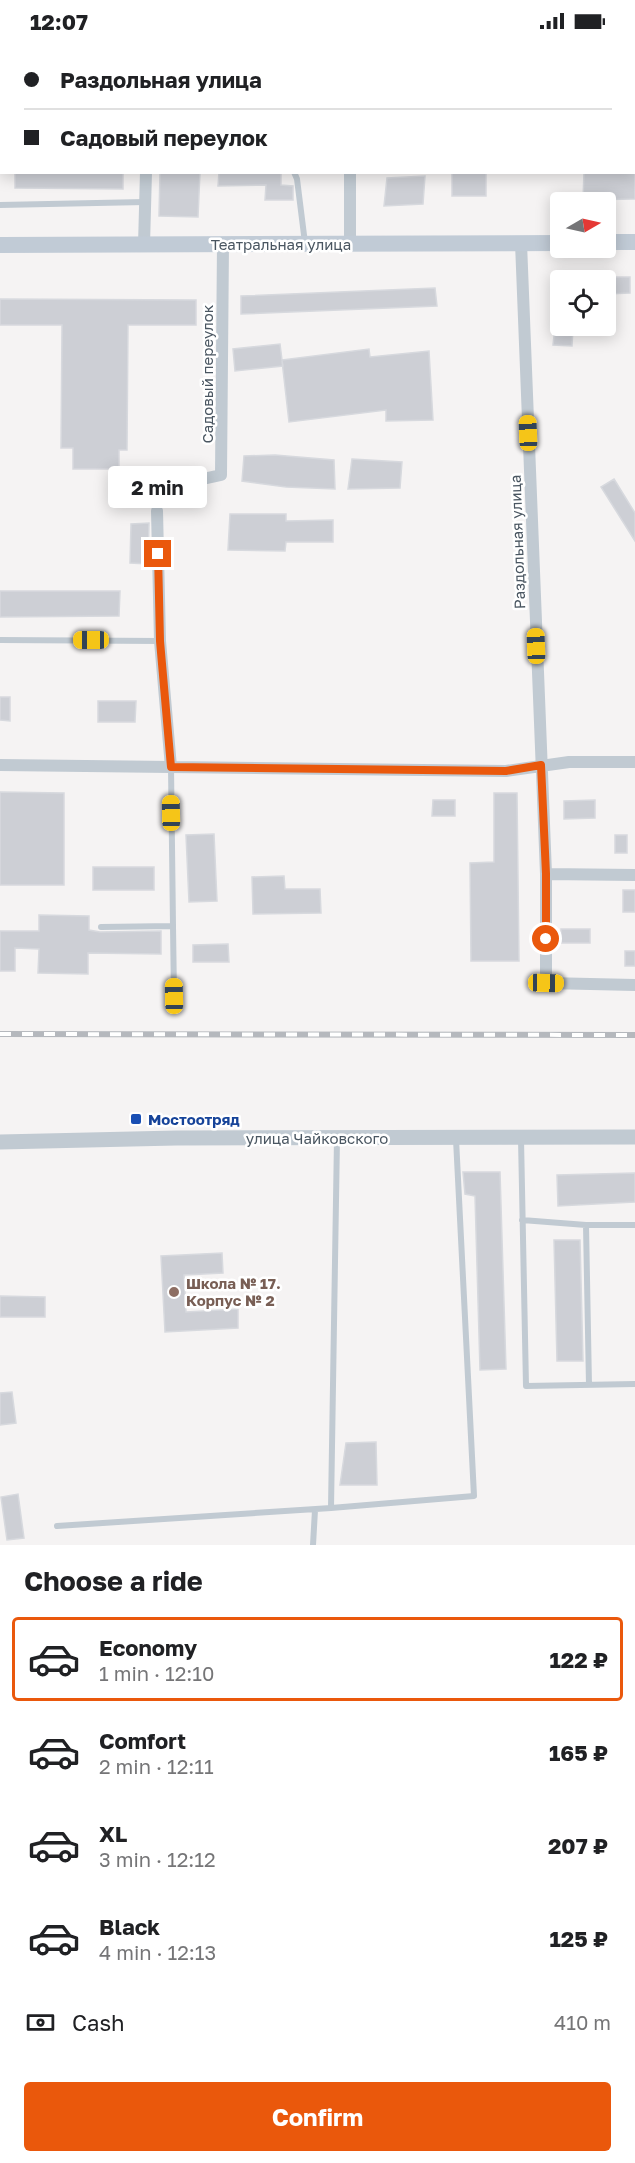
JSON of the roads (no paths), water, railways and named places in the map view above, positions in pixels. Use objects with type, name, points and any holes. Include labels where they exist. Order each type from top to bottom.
[{"type":"main road","points":[[616,242],[635,242]]},
{"type":"main road","name":"Театральная улица","points":[[0,245],[550,243]]},
{"type":"street","points":[[144,245],[146,174]]},
{"type":"street","points":[[350,174],[350,244]]},
{"type":"street","name":"Раздольная улица","points":[[521,243],[546,874],[546,983],[635,985]]},
{"type":"street","name":"Садовый переулок","points":[[157,489],[221,475],[223,244]]},
{"type":"street","points":[[157,511],[160,641],[171,767]]},
{"type":"street","points":[[0,765],[506,771],[569,762],[635,762]]},
{"type":"street","points":[[546,874],[635,875]]},
{"type":"street","name":"улица Чайковского","points":[[0,1142],[176,1138],[635,1137]]},
{"type":"lane","points":[[295,174],[305,244]]},
{"type":"lane","points":[[0,205],[145,202]]},
{"type":"lane","points":[[0,640],[160,641]]},
{"type":"lane","points":[[171,767],[174,996]]},
{"type":"lane","points":[[101,927],[173,926]]},
{"type":"lane","points":[[331,1508],[337,1138]]},
{"type":"lane","points":[[521,1138],[526,1386],[635,1384]]},
{"type":"lane","points":[[57,1526],[315,1510],[474,1496],[456,1139]]},
{"type":"lane","points":[[522,1220],[586,1225],[635,1225]]},
{"type":"lane","points":[[586,1225],[590,1385]]},
{"type":"lane","points":[[313,1545],[315,1510]]},
{"type":"railway","points":[[0,1034],[635,1035]]},
{"type":"place","name":"Мостоотряд","points":[[136,1119]]},
{"type":"place","name":"Школа № 17. Корпус № 2","points":[[174,1292]]}]
